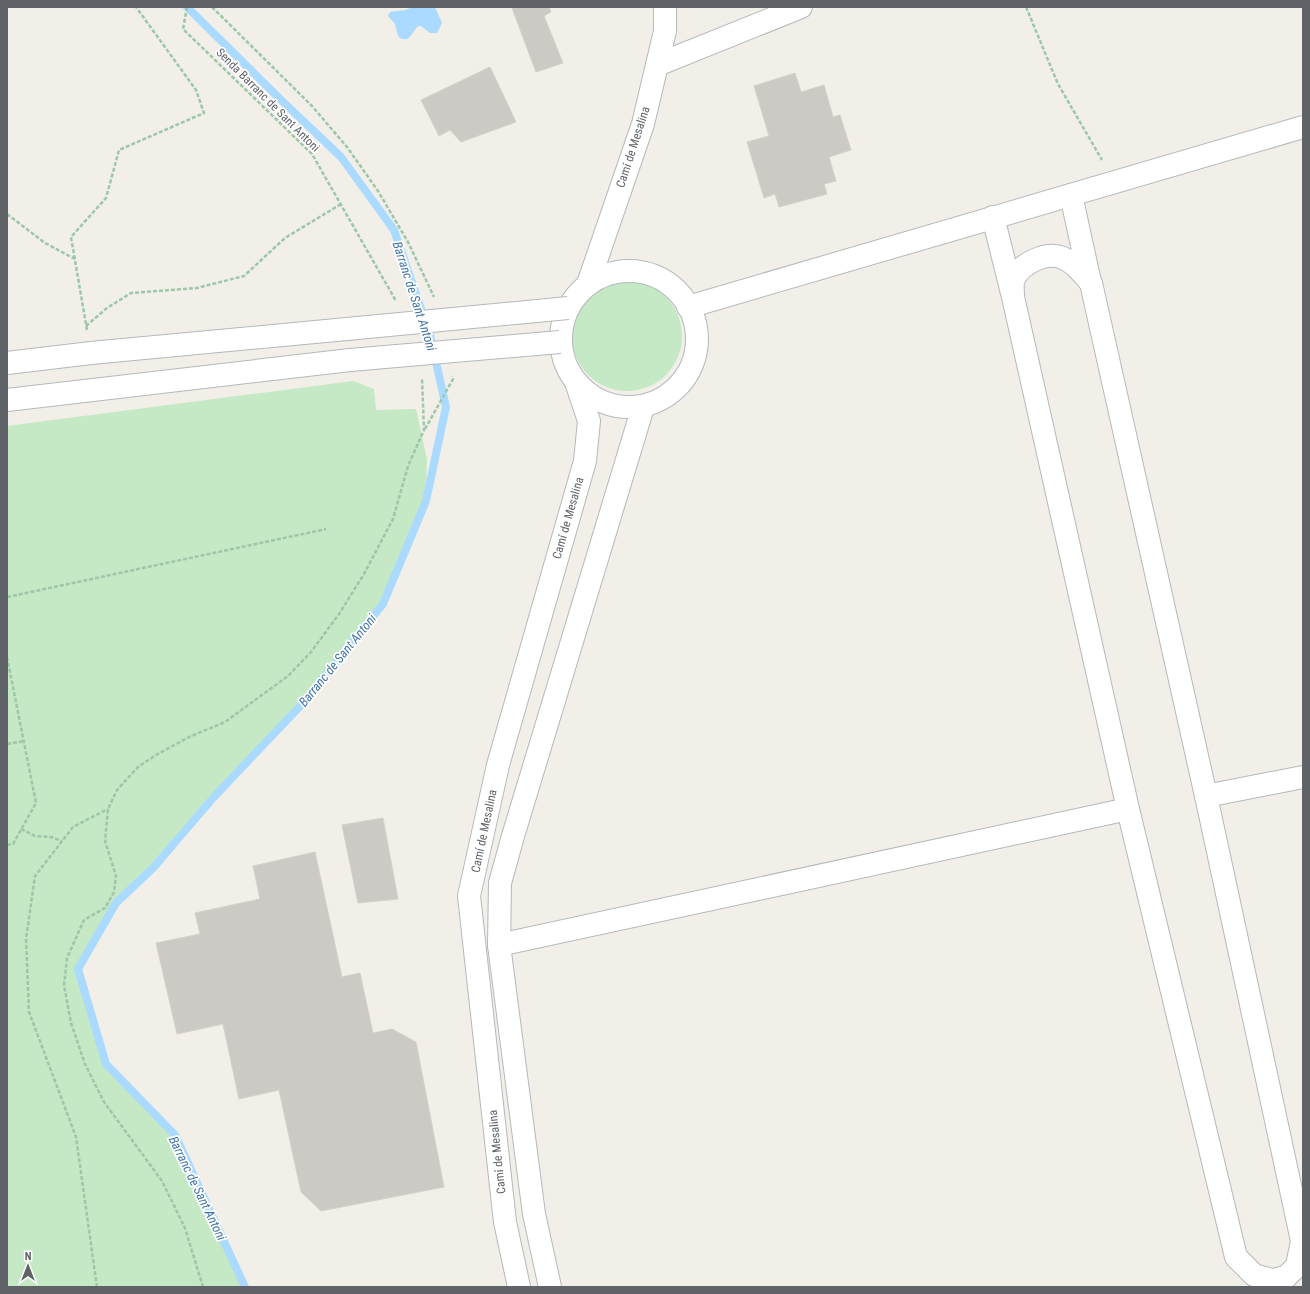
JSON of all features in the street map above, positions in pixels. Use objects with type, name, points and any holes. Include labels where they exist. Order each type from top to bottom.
[{"type":"street","name":"Camí de Mesalina","points":[[588,284],[643,124],[666,31],[666,7]]},
{"type":"street","points":[[657,65],[801,7]]},
{"type":"street","points":[[688,307],[1303,127]]},
{"type":"street","points":[[1071,195],[1206,796],[1302,1243],[1297,1266],[1286,1277],[1272,1280],[1254,1275],[1236,1257]]},
{"type":"street","points":[[993,217],[1013,297],[1128,809],[1243,1287]]},
{"type":"street","points":[[1013,297],[1014,279],[1026,264],[1044,256],[1061,257],[1078,267],[1091,283]]},
{"type":"street","points":[[628,271],[649,274],[668,283],[684,298],[688,307],[694,317],[698,338],[694,361],[683,382],[665,398],[643,407],[619,408],[596,400],[577,385],[565,365],[560,342],[563,319],[568,308],[572,300],[588,284],[607,274],[628,271]]},
{"type":"street","points":[[7,363],[91,353],[568,308]]},
{"type":"street","points":[[7,400],[350,360],[560,342]]},
{"type":"street","name":"Camí de Mesalina","points":[[519,1287],[505,1222],[470,896],[498,765],[585,461],[589,421],[577,385]]},
{"type":"street","points":[[550,1287],[534,1214],[499,945],[500,884],[513,836],[643,407]]},
{"type":"street","points":[[1206,796],[1303,777]]},
{"type":"street","points":[[499,945],[1128,809]]},
{"type":"path","points":[[87,335],[71,236],[106,198],[119,150],[204,113],[196,90],[136,7]]},
{"type":"path","name":"Senda Barranc de Sant Antoni","points":[[187,7],[183,29],[312,154],[400,308]]},
{"type":"path","name":"Senda Barranc de Sant Antoni","points":[[212,7],[312,106],[347,147],[378,191],[408,242],[437,303]]},
{"type":"path","points":[[1026,7],[1058,84],[1115,182]]},
{"type":"path","points":[[86,326],[107,308],[131,293],[197,288],[244,276],[285,238],[341,204]]},
{"type":"path","points":[[7,214],[45,243],[75,259]]},
{"type":"path","points":[[421,371],[424,430]]},
{"type":"path","points":[[203,1287],[185,1228],[162,1181],[104,1102],[85,1064],[71,1023],[64,985],[67,958],[84,920],[104,908],[114,892],[116,876],[105,841],[108,809],[117,790],[138,767],[189,737],[225,722],[288,676],[311,652],[339,614],[364,574],[393,518],[408,466],[424,430],[453,379],[452,371]]},
{"type":"path","points":[[7,597],[326,528]]},
{"type":"path","points":[[7,657],[36,803],[13,844],[7,845]]},
{"type":"path","points":[[7,744],[24,741]]},
{"type":"path","points":[[97,1287],[76,1137],[29,1012],[26,939],[35,876],[73,827],[108,809]]},
{"type":"path","points":[[21,829],[35,836],[51,837],[62,840]]},
{"type":"green space","points":[[627,281],[648,285],[658,290],[666,297],[673,305],[678,315],[682,336],[678,357],[673,367],[666,375],[658,382],[648,387],[627,391],[606,387],[596,382],[588,375],[581,367],[576,357],[572,336],[576,315],[581,305],[588,297],[596,290],[606,285]]},
{"type":"green space","points":[[353,381],[374,389],[376,410],[416,409],[427,459],[426,501],[383,604],[304,702],[213,798],[154,867],[116,903],[78,969],[106,1064],[175,1135],[245,1287],[7,1287],[7,426]]},
{"type":"water","points":[[413,7],[435,7],[442,23],[437,33],[430,33],[421,26],[418,26],[408,39],[402,39],[398,36],[395,24],[388,16],[390,12],[405,10]]},
{"type":"building","points":[[549,7],[551,12],[544,16],[563,63],[536,72],[512,8]]},
{"type":"building","points":[[490,67],[516,122],[461,142],[450,130],[439,136],[421,100]]},
{"type":"building","points":[[795,73],[801,92],[824,85],[833,117],[840,115],[851,150],[829,157],[836,181],[824,184],[827,194],[779,207],[775,194],[764,198],[747,142],[769,136],[754,86]]},
{"type":"building","points":[[383,818],[398,899],[358,903],[342,825]]},
{"type":"building","points":[[315,852],[342,977],[360,973],[373,1033],[392,1029],[416,1042],[444,1187],[321,1211],[301,1192],[279,1090],[239,1099],[223,1024],[177,1034],[156,943],[200,934],[195,913],[260,899],[253,866]]},
{"type":"waterway","name":"Barranc de Sant Antoni","points":[[187,7],[341,157],[394,230],[430,335],[446,407],[426,501],[383,604],[304,702],[213,798],[154,867],[116,903],[78,969],[106,1064],[175,1135],[245,1287]]}]
